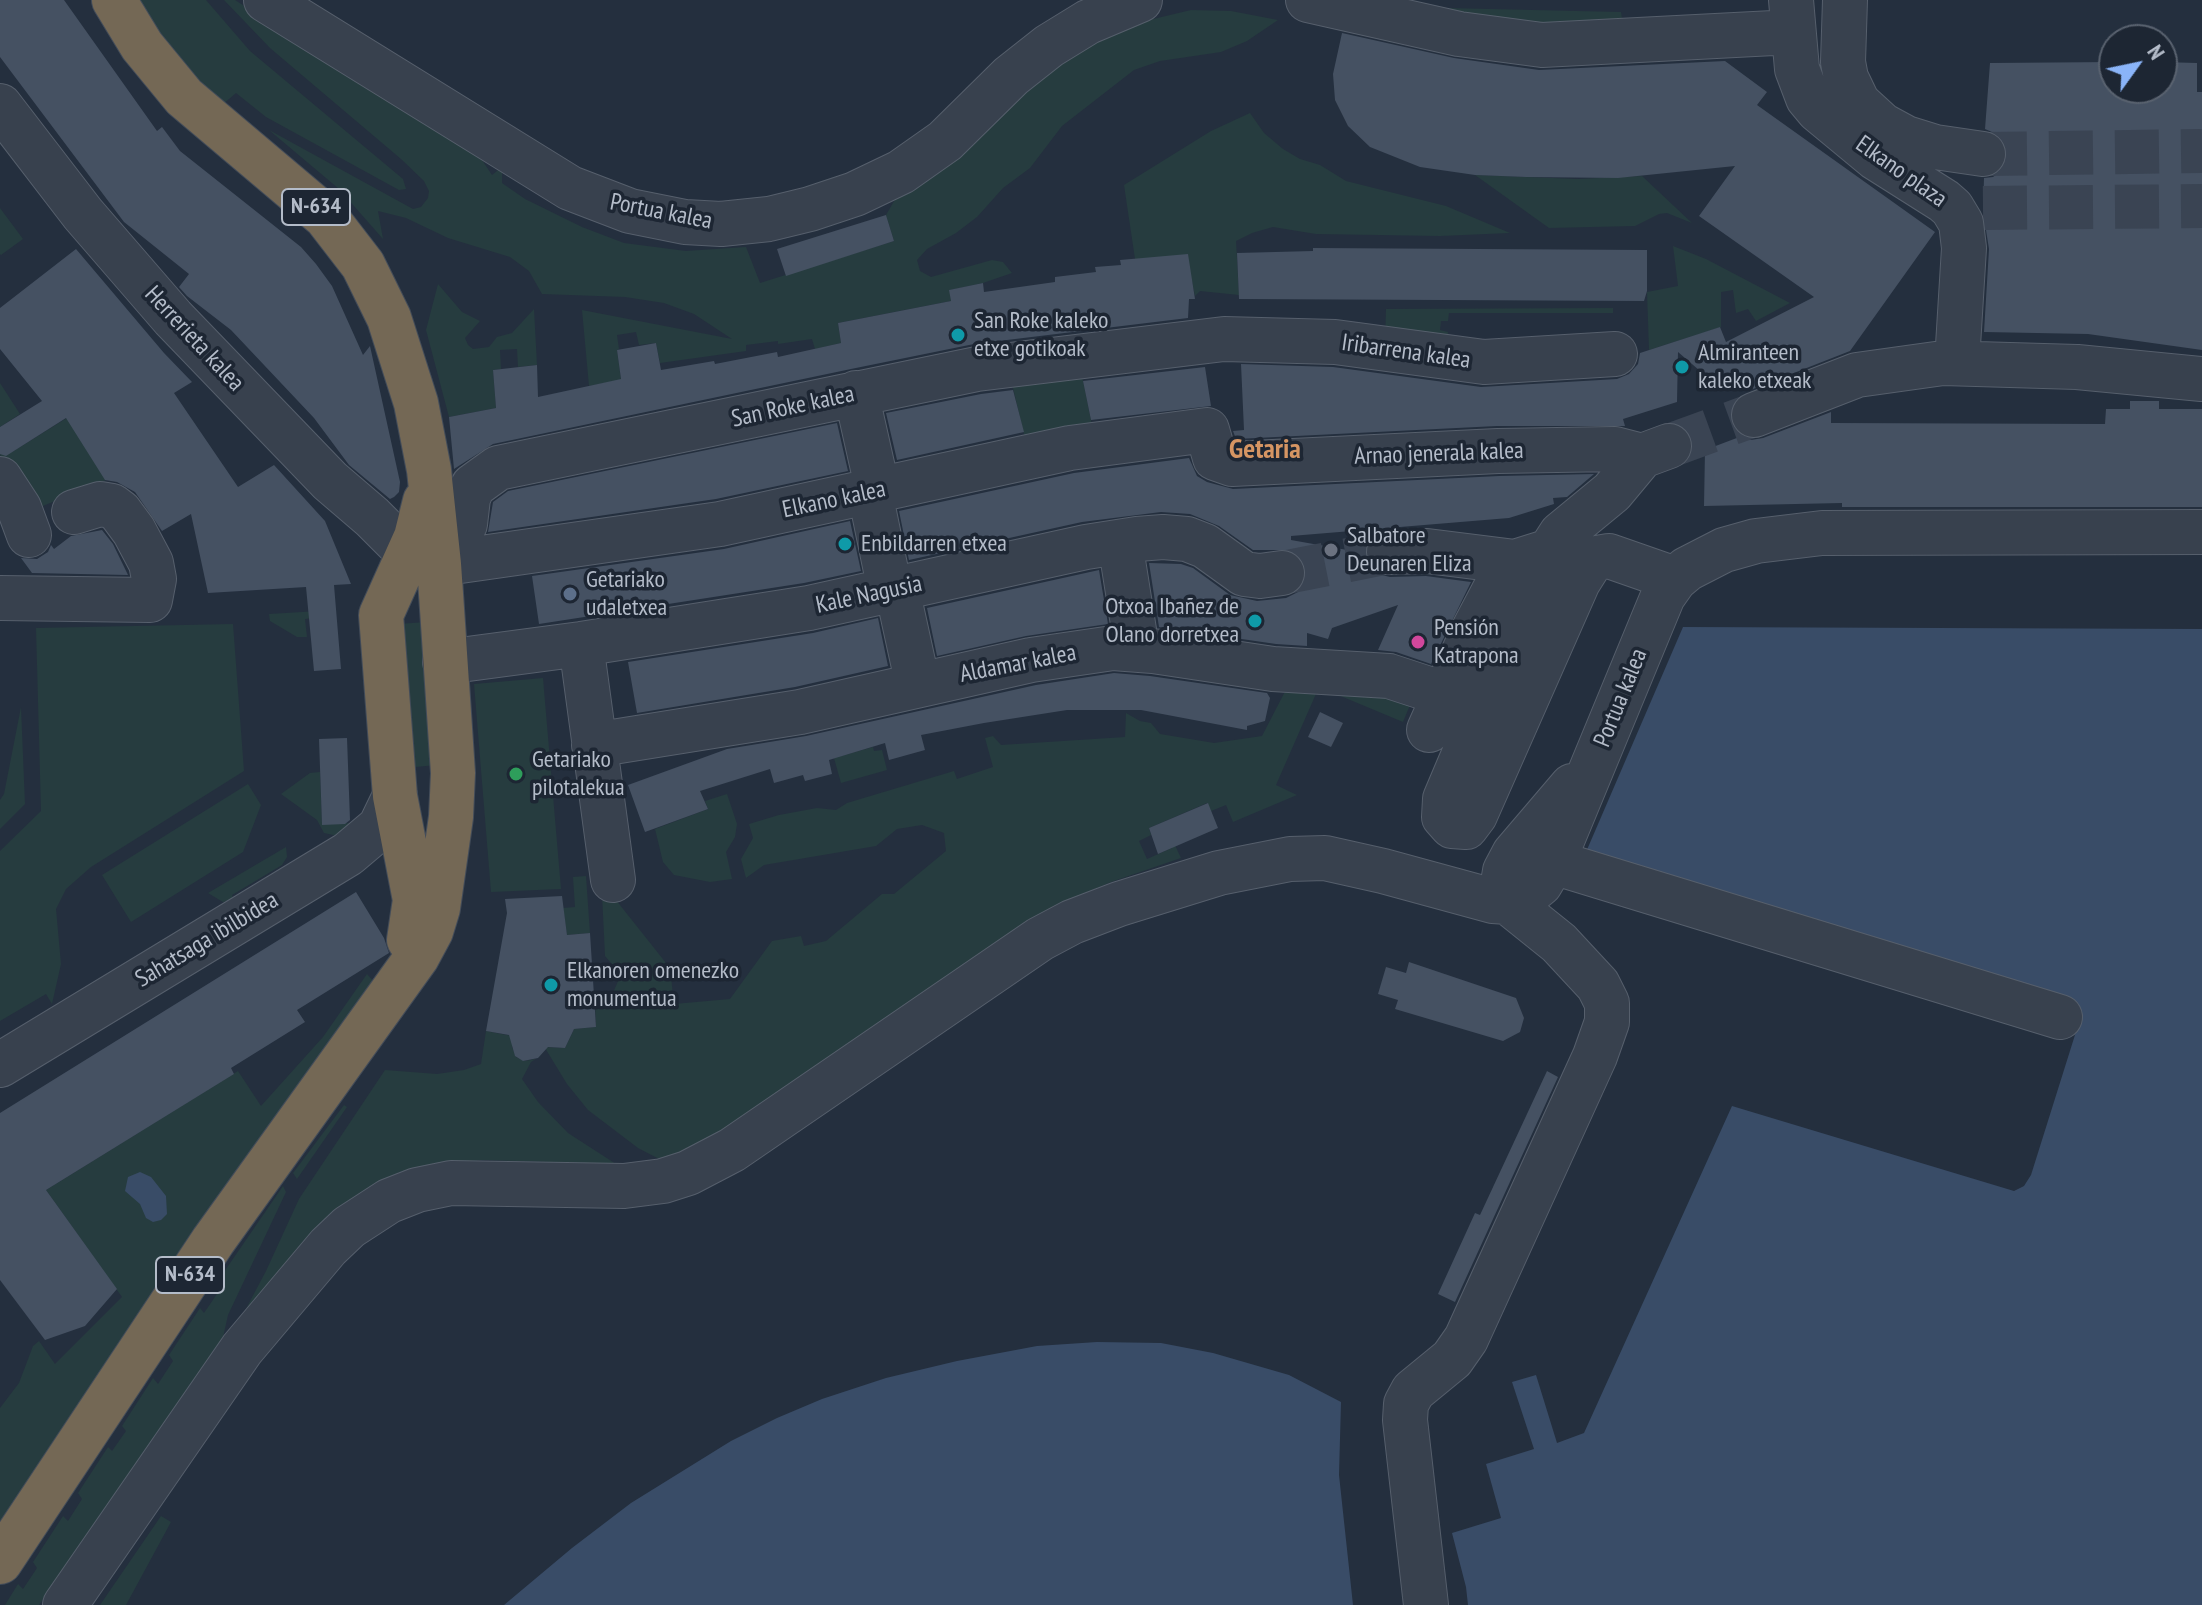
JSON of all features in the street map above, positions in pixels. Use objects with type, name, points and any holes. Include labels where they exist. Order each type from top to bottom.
[{"type":"highway","name":"N-634","points":[[0,1562],[213,1241],[417,957],[434,922],[447,857],[452,791],[445,662],[431,562],[420,526],[429,470],[416,403],[398,342],[379,294],[356,255],[318,210],[173,85],[142,46],[114,0]]},
{"type":"highway","name":"N-634","points":[[390,995],[411,934],[415,905],[399,817],[381,615],[431,562]]},
{"type":"highway","points":[[399,817],[433,815],[452,791]]},
{"type":"street","name":"Portua kalea","points":[[266,0],[570,188],[630,211],[713,224],[761,220],[810,209],[855,194],[901,172],[945,141],[1011,76],[1049,46],[1100,16],[1140,0]]},
{"type":"street","points":[[1308,0],[1459,34],[1523,44],[1637,42],[1792,16]]},
{"type":"street","points":[[1845,0],[1843,62],[1846,78],[1858,103],[1882,125],[1906,138],[1947,149],[1983,154]]},
{"type":"street","name":"Elkano plaza","points":[[1792,16],[1794,51],[1808,98],[1876,158],[1952,208],[1963,230],[1957,362]]},
{"type":"street","name":"Herrerieta kalea","points":[[0,106],[83,214],[144,286],[330,481],[431,562]]},
{"type":"street","points":[[1929,192],[1983,208]]},
{"type":"street","name":"Iribarrena kalea","points":[[1198,340],[1335,342],[1484,362],[1615,354]]},
{"type":"street","name":"San Roke kalea","points":[[431,562],[458,537],[465,524],[468,498],[473,486],[498,468],[977,369],[1198,340]]},
{"type":"street","points":[[1754,415],[1857,375],[1957,362],[2100,368],[2202,379]]},
{"type":"street","points":[[856,393],[894,590],[918,685]]},
{"type":"street","name":"Elkano kalea","points":[[431,562],[720,524],[1070,448],[1143,437],[1207,430],[1211,451]]},
{"type":"street","name":"Arnao jenerala kalea","points":[[1211,451],[1218,460],[1232,464],[1498,451],[1655,451],[1612,492],[1533,556]]},
{"type":"street","points":[[0,479],[19,508],[17,557]]},
{"type":"street","points":[[330,481],[372,546],[381,577],[381,615]]},
{"type":"street","points":[[0,598],[150,600],[154,579],[151,563],[120,512],[112,506],[100,504],[74,512]]},
{"type":"street","name":"Portua kalea","points":[[1508,902],[1535,890],[1553,862],[1658,607],[1675,579],[1707,557],[1733,547],[1802,535],[1880,532],[2202,532]]},
{"type":"street","name":"Kale Nagusia","points":[[445,662],[809,608],[1156,537],[1187,539],[1205,546],[1244,574],[1260,576],[1282,573]]},
{"type":"street","points":[[1120,542],[1137,649]]},
{"type":"street","points":[[1389,552],[1533,556],[1445,799],[1444,817],[1456,828],[1469,825],[1475,815],[1586,567],[1597,558],[1609,556],[1675,579]]},
{"type":"street","name":"Aldamar kalea","points":[[594,745],[800,712],[1072,653],[1113,648],[1273,669],[1389,676],[1437,712],[1494,588],[1503,574],[1533,556]]},
{"type":"street","points":[[581,644],[613,880]]},
{"type":"street","points":[[1508,902],[1503,883],[1508,863],[1599,753]]},
{"type":"street","name":"Sahatsaga ibilbidea","points":[[0,1065],[322,871],[374,834],[384,820],[399,817]]},
{"type":"street","points":[[65,1605],[242,1349],[328,1247],[366,1215],[403,1195],[451,1183],[624,1186],[663,1181],[688,1173],[732,1150],[1024,949],[1065,926],[1095,913],[1219,873],[1307,857],[1340,861],[1483,899],[1508,902],[1585,968],[1607,1003],[1607,1022],[1602,1039],[1461,1348],[1419,1385],[1406,1404],[1405,1420],[1426,1605]]},
{"type":"street","points":[[1553,862],[2060,1017]]},
{"type":"street","points":[[322,871],[357,867],[380,869],[399,880],[415,905]]},
{"type":"green space","points":[[133,0],[206,0],[250,51],[403,179],[406,189],[399,190],[266,117],[236,93],[222,105],[202,88]]},
{"type":"green space","points":[[224,0],[235,0],[480,157],[492,175],[502,167],[502,183],[525,199],[582,227],[624,243],[686,251],[746,247],[760,283],[894,241],[886,215],[897,196],[1054,68],[1096,41],[1145,21],[1191,10],[1231,11],[1278,20],[1247,41],[1221,52],[1160,61],[1134,70],[1062,126],[1030,168],[1003,188],[977,217],[927,249],[917,260],[920,271],[931,277],[992,260],[1003,262],[1012,273],[950,290],[951,301],[838,323],[841,343],[815,349],[812,339],[778,344],[778,341],[746,345],[746,351],[660,363],[656,343],[639,345],[636,332],[617,335],[621,380],[589,386],[582,310],[732,339],[694,314],[664,303],[625,297],[542,294],[529,271],[510,257],[448,238],[406,218],[378,211],[383,239],[339,189],[269,130],[413,209],[421,207],[428,198],[429,191],[424,181],[270,48]]},
{"type":"green space","points":[[1402,7],[1621,12],[1623,25],[1576,28]]},
{"type":"green space","points":[[1250,113],[1264,133],[1283,149],[1300,159],[1320,165],[1346,181],[1446,206],[1510,233],[1440,236],[1316,234],[1273,227],[1236,241],[1239,295],[1200,291],[1195,296],[1192,281],[1135,259],[1124,185],[1211,131]]},
{"type":"green space","points":[[1475,175],[1578,179],[1642,176],[1692,223],[1667,213],[1635,226],[1549,228]]},
{"type":"green space","points":[[0,208],[23,239],[1,255],[0,254]]},
{"type":"green space","points":[[1673,246],[1706,259],[1790,303],[1756,321],[1748,309],[1736,313],[1733,290],[1721,292],[1721,327],[1649,350],[1647,292],[1678,286]]},
{"type":"green space","points":[[438,284],[462,312],[480,321],[465,338],[473,349],[489,347],[497,337],[512,333],[534,309],[537,365],[518,367],[517,349],[500,350],[501,369],[493,370],[496,408],[449,417],[426,330]]},
{"type":"green space","points":[[1613,308],[1613,313],[1449,313],[1448,321],[1441,321],[1440,330],[1448,332],[1447,349],[1385,342],[1386,309]]},
{"type":"green space","points":[[1079,361],[1094,435],[1027,447],[1009,371]]},
{"type":"green space","points":[[0,383],[20,414],[0,427]]},
{"type":"green space","points":[[83,408],[85,446],[106,480],[38,508],[14,469],[0,455],[0,435],[12,452]]},
{"type":"green space","points":[[335,610],[336,616],[305,619],[307,637],[297,637],[270,621],[269,614]]},
{"type":"green space","points":[[426,622],[437,765],[404,768],[398,624]]},
{"type":"green space","points":[[233,624],[244,771],[91,867],[66,889],[56,909],[61,964],[52,1004],[46,994],[0,1021],[0,851],[41,811],[36,628]]},
{"type":"green space","points":[[1293,676],[1415,693],[1403,722],[1319,687],[1276,785],[1297,795],[1233,822],[1226,805],[1211,811],[1207,803],[1149,828],[1151,835],[1139,841],[1147,859],[1172,848],[1169,840],[1172,839],[1181,858],[1062,903],[727,1129],[663,1161],[638,1148],[588,1110],[567,1084],[545,1048],[539,1057],[544,1047],[565,1048],[574,1029],[596,1027],[595,1003],[612,995],[619,979],[617,970],[605,956],[602,894],[612,895],[670,968],[674,1004],[730,999],[772,941],[801,936],[804,946],[826,941],[882,894],[894,894],[946,851],[944,833],[922,825],[897,829],[876,846],[764,865],[746,878],[741,859],[753,838],[749,824],[817,808],[836,810],[847,803],[954,771],[957,779],[993,767],[985,738],[993,736],[1001,745],[1125,737],[1126,713],[1151,723],[1160,734],[1214,743],[1262,736]]},
{"type":"green space","name":"Getariako pilotalekua","points":[[543,678],[561,889],[491,892],[474,684]]},
{"type":"green space","points":[[21,707],[25,804],[0,829],[0,800],[4,794]]},
{"type":"green space","points":[[873,747],[874,751],[882,750],[887,770],[841,783],[834,758]]},
{"type":"green space","points":[[320,772],[322,824],[350,823],[338,836],[324,833],[317,820],[281,794],[310,773]]},
{"type":"green space","points":[[248,784],[261,805],[243,852],[131,922],[102,875]]},
{"type":"green space","points":[[727,794],[737,824],[735,837],[726,852],[732,879],[710,882],[674,875],[663,862],[655,829],[708,809],[705,801]]},
{"type":"green space","points":[[286,847],[287,857],[282,865],[232,895],[234,901],[223,902],[208,893]]},
{"type":"green space","points":[[586,876],[590,933],[567,935],[563,908],[575,907],[573,877]]},
{"type":"green space","points":[[367,974],[375,983],[202,1220],[0,1522],[0,1408],[19,1383],[33,1346],[39,1341],[55,1364],[122,1297],[46,1190],[238,1071],[261,1106],[323,1037]]},
{"type":"green space","points":[[486,1031],[512,1036],[516,1057],[524,1061],[536,1058],[522,1079],[538,1102],[568,1133],[616,1164],[483,1160],[428,1165],[400,1172],[390,1177],[240,1320],[299,1199],[385,1070],[437,1074],[481,1064]]},
{"type":"green space","points":[[344,1105],[347,1107],[297,1179],[293,1173]]},
{"type":"green space","points":[[283,1186],[286,1192],[228,1315],[222,1342],[39,1605],[5,1605],[18,1584],[23,1589],[37,1568],[33,1562],[63,1516],[68,1521],[82,1499],[78,1493],[108,1447],[112,1451],[126,1431],[122,1426],[153,1378],[158,1384],[173,1361],[169,1355],[200,1308],[204,1313],[219,1291],[215,1285]]},
{"type":"green space","points":[[161,1516],[171,1522],[126,1605],[100,1605]]},
{"type":"water","points":[[1683,627],[2202,629],[2202,1605],[1468,1605],[1452,1533],[1501,1518],[1486,1464],[1534,1449],[1512,1382],[1536,1375],[1557,1443],[1584,1433],[1732,1106],[2014,1191],[2024,1186],[2031,1175],[2080,1019],[1583,859]]},
{"type":"water","points":[[140,1172],[151,1177],[166,1196],[167,1214],[161,1220],[153,1222],[146,1218],[140,1204],[125,1191],[128,1177]]},
{"type":"water","points":[[1097,1342],[1161,1343],[1213,1353],[1289,1375],[1341,1402],[1339,1475],[1353,1605],[504,1605],[631,1503],[731,1441],[777,1418],[886,1378],[957,1361],[1037,1346]]},
{"type":"building","points":[[0,0],[64,0],[157,131],[162,127],[180,151],[301,247],[316,264],[332,286],[363,355],[370,346],[400,482],[399,492],[394,497],[390,499],[349,465],[314,418],[231,330],[187,296],[179,287],[189,274],[124,222],[0,57]]},
{"type":"building","points":[[1342,33],[1454,58],[1539,70],[1725,61],[1767,92],[1757,105],[1935,232],[1850,351],[1753,389],[1748,380],[1721,389],[1678,352],[1677,402],[1623,419],[1625,426],[1497,426],[1236,439],[1233,431],[1244,430],[1241,364],[1333,367],[1481,387],[1617,379],[1629,374],[1638,364],[1640,353],[1720,327],[1726,342],[1814,297],[1699,216],[1735,166],[1618,178],[1475,175],[1420,167],[1370,147],[1348,126],[1335,100],[1333,74]]},
{"type":"building","points":[[2098,62],[2098,104],[2178,104],[2178,62],[2197,63],[2197,92],[2202,92],[2202,350],[2088,334],[1984,332],[1989,249],[1983,211],[1984,178],[1993,177],[2002,170],[2008,157],[1999,135],[1985,129],[1990,63]]},
{"type":"building","points":[[886,215],[894,241],[786,276],[777,249]]},
{"type":"building","points":[[1313,248],[1647,250],[1647,291],[1644,301],[1239,299],[1237,253],[1313,251]]},
{"type":"building","points":[[76,249],[192,382],[174,393],[238,487],[274,465],[325,521],[351,584],[334,585],[341,669],[314,671],[306,587],[208,593],[191,514],[162,531],[135,492],[117,482],[105,480],[66,418],[6,456],[0,454],[0,427],[42,401],[0,349],[0,308]]},
{"type":"building","points":[[1188,254],[1195,299],[1189,299],[1188,318],[974,344],[851,369],[493,444],[454,469],[449,417],[496,408],[493,370],[537,365],[538,397],[621,379],[617,350],[656,343],[661,370],[777,352],[778,357],[841,343],[838,323],[951,301],[949,290],[983,283],[984,292],[1055,282],[1055,277],[1096,272],[1095,267],[1121,265],[1120,260]]},
{"type":"building","points":[[1205,367],[1211,406],[1091,420],[1083,381]]},
{"type":"building","points":[[1013,390],[1024,432],[897,460],[886,413]]},
{"type":"building","points":[[2130,401],[2159,401],[2159,409],[2202,409],[2202,507],[1842,507],[1842,503],[1704,506],[1705,450],[1742,436],[1751,440],[1763,438],[1831,412],[1831,423],[2105,424],[2106,409],[2130,409]]},
{"type":"building","points":[[837,423],[848,471],[716,499],[488,532],[493,502],[508,491]]},
{"type":"building","points":[[1189,458],[1197,476],[1233,489],[1594,474],[1567,497],[1553,498],[1554,504],[1509,518],[1291,536],[1291,540],[1364,553],[1368,566],[1378,574],[1471,582],[1431,664],[1396,652],[1378,650],[1398,605],[1332,628],[1328,639],[1307,633],[1307,646],[1159,627],[1149,563],[1181,564],[1193,568],[1230,595],[1257,601],[1286,598],[1298,592],[1305,582],[1307,570],[1302,558],[1292,550],[1253,550],[1219,526],[1190,514],[1161,512],[1082,522],[909,560],[899,511],[1074,473]]},
{"type":"building","points":[[850,521],[861,571],[804,583],[539,624],[532,576],[724,549]]},
{"type":"building","points":[[102,530],[113,544],[128,575],[32,573],[21,558],[37,559],[48,552],[51,545],[54,549],[71,536]]},
{"type":"building","points":[[1099,570],[1108,624],[1026,636],[937,656],[927,608]]},
{"type":"building","points":[[878,618],[888,666],[795,687],[637,713],[628,662],[813,633]]},
{"type":"building","points":[[1114,673],[1267,693],[1270,698],[1265,721],[1247,726],[1247,730],[1141,710],[1067,710],[984,723],[921,735],[925,750],[889,760],[885,743],[829,760],[832,774],[805,781],[803,775],[774,783],[770,769],[700,791],[708,809],[645,832],[628,785],[727,749],[806,736],[1036,685]]},
{"type":"building","points":[[1320,712],[1343,723],[1331,747],[1308,737]]},
{"type":"building","points":[[347,738],[350,820],[345,824],[322,825],[319,739]]},
{"type":"building","points":[[1208,803],[1218,828],[1158,854],[1149,828]]},
{"type":"building","points":[[356,892],[384,938],[389,953],[297,1010],[305,1022],[231,1068],[234,1074],[46,1190],[117,1289],[85,1326],[45,1340],[0,1280],[0,1113]]},
{"type":"building","name":"Elkanoren omenezko monumentua","points":[[562,896],[567,935],[590,933],[596,1027],[574,1029],[565,1048],[548,1047],[538,1058],[523,1061],[515,1056],[509,1035],[486,1031],[507,913],[505,899]]},
{"type":"building","points":[[1409,962],[1516,998],[1524,1018],[1520,1032],[1503,1041],[1395,1009],[1398,1000],[1378,994],[1386,967],[1406,973]]},
{"type":"building","points":[[1547,1071],[1558,1077],[1455,1302],[1438,1294],[1475,1213],[1480,1215]]},
{"type":"tunnel","points":[[1983,154],[2202,151]]},
{"type":"tunnel","points":[[1983,208],[2202,206]]},
{"type":"tunnel","points":[[1669,446],[1754,415]]},
{"type":"tunnel","points":[[1282,573],[1389,552]]},
{"type":"place","name":"San Roke kaleko etxe gotikoak","points":[[958,335]]},
{"type":"place","name":"Almiranteen kaleko etxeak","points":[[1682,367]]},
{"type":"place","name":"Enbildarren etxea","points":[[845,544]]},
{"type":"place","name":"Salbatore Deunaren Eliza","points":[[1331,550]]},
{"type":"place","name":"Getariako udaletxea","points":[[570,594]]},
{"type":"place","name":"Otxoa Ibañez de Olano dorretxea","points":[[1255,621]]},
{"type":"place","name":"Pensión Katrapona","points":[[1418,642]]},
{"type":"place","name":"Getariako pilotalekua","points":[[516,774]]},
{"type":"place","name":"Elkanoren omenezko monumentua","points":[[551,985]]},
{"type":"district","name":"Getaria","points":[[1265,450]]}]
